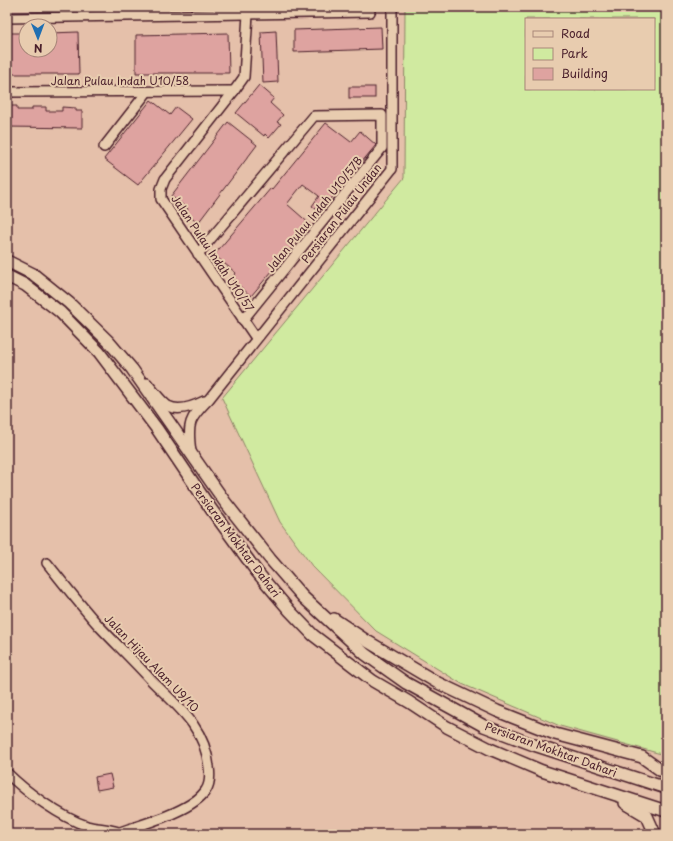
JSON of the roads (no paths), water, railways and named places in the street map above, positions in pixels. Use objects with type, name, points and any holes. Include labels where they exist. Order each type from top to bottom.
[{"type":"main road","name":"Persiaran Mokhtar Dahari","points":[[7,261],[33,274],[69,303],[108,342],[132,369],[225,502],[261,548],[303,598],[365,654],[406,683],[484,726],[534,745],[666,788]]},
{"type":"main road","name":"Persiaran Mokhtar Dahari","points":[[7,276],[25,285],[60,312],[99,352],[157,429],[211,509],[257,572],[290,611],[313,635],[373,681],[447,727],[490,749],[542,771],[666,811]]},
{"type":"main road","points":[[303,598],[367,641],[438,683],[497,711],[555,734],[642,757],[666,774]]},
{"type":"main road","points":[[613,771],[650,776],[666,774]]},
{"type":"main road","points":[[610,794],[647,816],[655,834]]},
{"type":"street","name":"Persiaran Pulau Undan","points":[[191,454],[189,438],[192,416],[209,399],[392,168],[392,7]]},
{"type":"street","points":[[7,18],[370,12]]},
{"type":"street","name":"Jalan Pulau Indah U10/57","points":[[248,14],[244,77],[234,92],[165,179],[161,189],[161,199],[256,338]]},
{"type":"street","name":"Jalan Pulau Indah U10/58","points":[[7,92],[234,92]]},
{"type":"street","points":[[104,147],[147,92]]},
{"type":"street","name":"Jalan Pulau Indah U10/57B","points":[[198,254],[314,116],[382,115],[382,148],[243,320]]},
{"type":"street","points":[[132,369],[168,406],[186,408],[209,399]]},
{"type":"street","name":"Jalan Hijau Alam U9/10","points":[[7,773],[19,785],[60,813],[87,826],[122,833],[170,815],[198,800],[207,790],[210,775],[208,753],[201,738],[184,711],[99,625],[47,563]]}]
